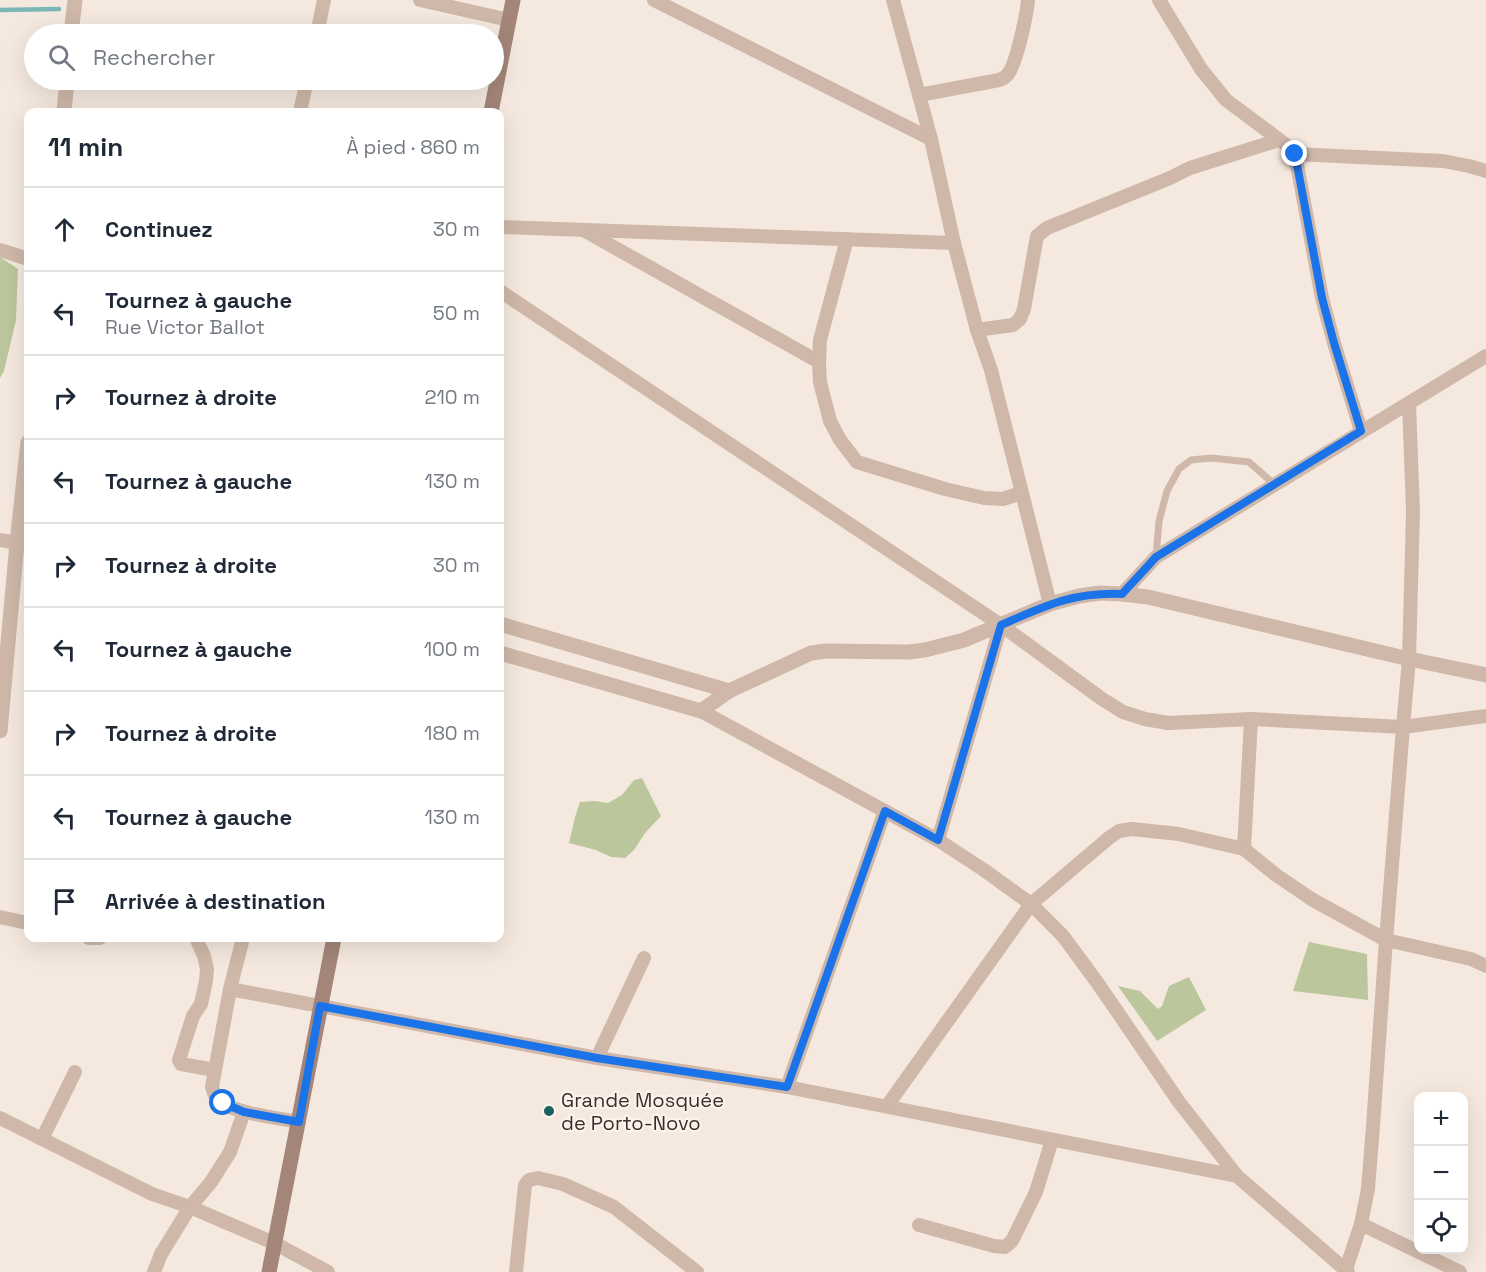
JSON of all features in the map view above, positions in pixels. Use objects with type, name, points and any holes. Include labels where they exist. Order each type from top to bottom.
[{"type":"main road","points":[[504,46],[513,0]]},
{"type":"main road","points":[[492,108],[495,90]]},
{"type":"main road","points":[[269,1272],[333,942]]},
{"type":"street","points":[[72,24],[75,0]]},
{"type":"street","points":[[319,24],[324,0]]},
{"type":"street","points":[[420,0],[509,20]]},
{"type":"street","points":[[654,0],[931,139]]},
{"type":"street","points":[[893,0],[931,139],[954,243],[977,330],[991,370],[1050,604]]},
{"type":"street","points":[[919,95],[999,80],[1008,75],[1026,17],[1028,0]]},
{"type":"street","points":[[1159,0],[1201,69],[1227,100],[1295,154],[1322,298],[1361,431]]},
{"type":"street","points":[[64,108],[66,90]]},
{"type":"street","points":[[301,108],[305,90]]},
{"type":"street","points":[[977,330],[1013,325],[1020,319],[1038,236],[1047,228],[1190,168],[1279,140]]},
{"type":"street","points":[[1295,154],[1443,161],[1486,171]]},
{"type":"street","points":[[504,227],[954,243]]},
{"type":"street","points":[[583,230],[819,362]]},
{"type":"street","points":[[846,239],[820,340],[819,362],[819,382],[830,421],[840,440],[857,462],[945,489],[984,498],[1003,499],[1022,493]]},
{"type":"street","points":[[0,249],[24,258]]},
{"type":"street","points":[[504,294],[1001,625],[1123,712],[1168,723],[1251,719],[1402,727],[1486,716]]},
{"type":"street","points":[[1122,594],[1156,557],[1486,356]]},
{"type":"street","points":[[504,654],[701,711],[938,840],[1031,904],[1063,936],[1100,985],[1179,1102],[1237,1176],[1346,1271],[1361,1224],[1368,1189],[1409,658],[1413,512],[1409,403]]},
{"type":"street","points":[[0,731],[24,524]]},
{"type":"street","points":[[0,540],[23,544]]},
{"type":"street","points":[[701,711],[729,691],[810,653],[925,650],[964,640],[1050,604],[1100,593],[1148,597],[1486,675]]},
{"type":"street","points":[[504,625],[729,691]]},
{"type":"street","points":[[938,840],[1001,625]]},
{"type":"street","points":[[1244,849],[1251,719]]},
{"type":"street","points":[[787,1087],[885,811]]},
{"type":"street","points":[[887,1106],[1031,904],[1119,831],[1132,829],[1179,834],[1244,849],[1276,876],[1313,900],[1386,940],[1471,959],[1486,966]]},
{"type":"street","points":[[0,916],[24,922]]},
{"type":"street","points":[[198,942],[207,969],[206,981],[201,1004],[193,1016],[179,1060],[181,1064],[215,1070]]},
{"type":"street","points":[[242,942],[212,1087],[216,1098],[244,1112],[299,1122]]},
{"type":"street","points":[[597,1058],[644,958]]},
{"type":"street","points":[[231,989],[597,1058],[787,1087],[1237,1176]]},
{"type":"street","points":[[42,1139],[75,1072]]},
{"type":"street","points":[[154,1272],[161,1254],[190,1206],[211,1182],[230,1152],[244,1112]]},
{"type":"street","points":[[0,1118],[152,1194],[190,1206],[274,1243],[328,1272]]},
{"type":"street","points":[[919,1225],[1005,1247],[1012,1241],[1036,1192],[1052,1140]]},
{"type":"street","points":[[516,1272],[525,1185],[529,1179],[538,1178],[563,1185],[614,1207],[697,1272]]},
{"type":"street","points":[[1361,1224],[1460,1272]]},
{"type":"lane","points":[[1156,557],[1159,521],[1167,491],[1179,469],[1191,460],[1211,458],[1249,462],[1274,484]]},
{"type":"green space","points":[[0,257],[18,269],[16,320],[4,371],[0,378]]},
{"type":"green space","points":[[642,778],[661,816],[645,833],[634,850],[625,858],[611,857],[596,850],[569,843],[580,802],[608,803],[622,795],[634,780]]},
{"type":"green space","points":[[1309,942],[1367,954],[1368,1000],[1293,991]]},
{"type":"green space","points":[[1189,977],[1206,1010],[1157,1041],[1118,986],[1140,991],[1158,1009],[1162,1006],[1169,986]]},
{"type":"waterway","points":[[0,10],[59,9]]},
{"type":"place","name":"Grande Mosquée de Porto-Novo","points":[[549,1111]]},
{"type":"route","points":[[223,1103],[244,1112],[299,1122],[320,1006],[597,1058],[787,1087],[885,811],[938,840],[1001,625],[1050,604],[1079,596],[1100,593],[1122,594],[1156,557],[1361,431],[1322,298],[1295,154]]}]
